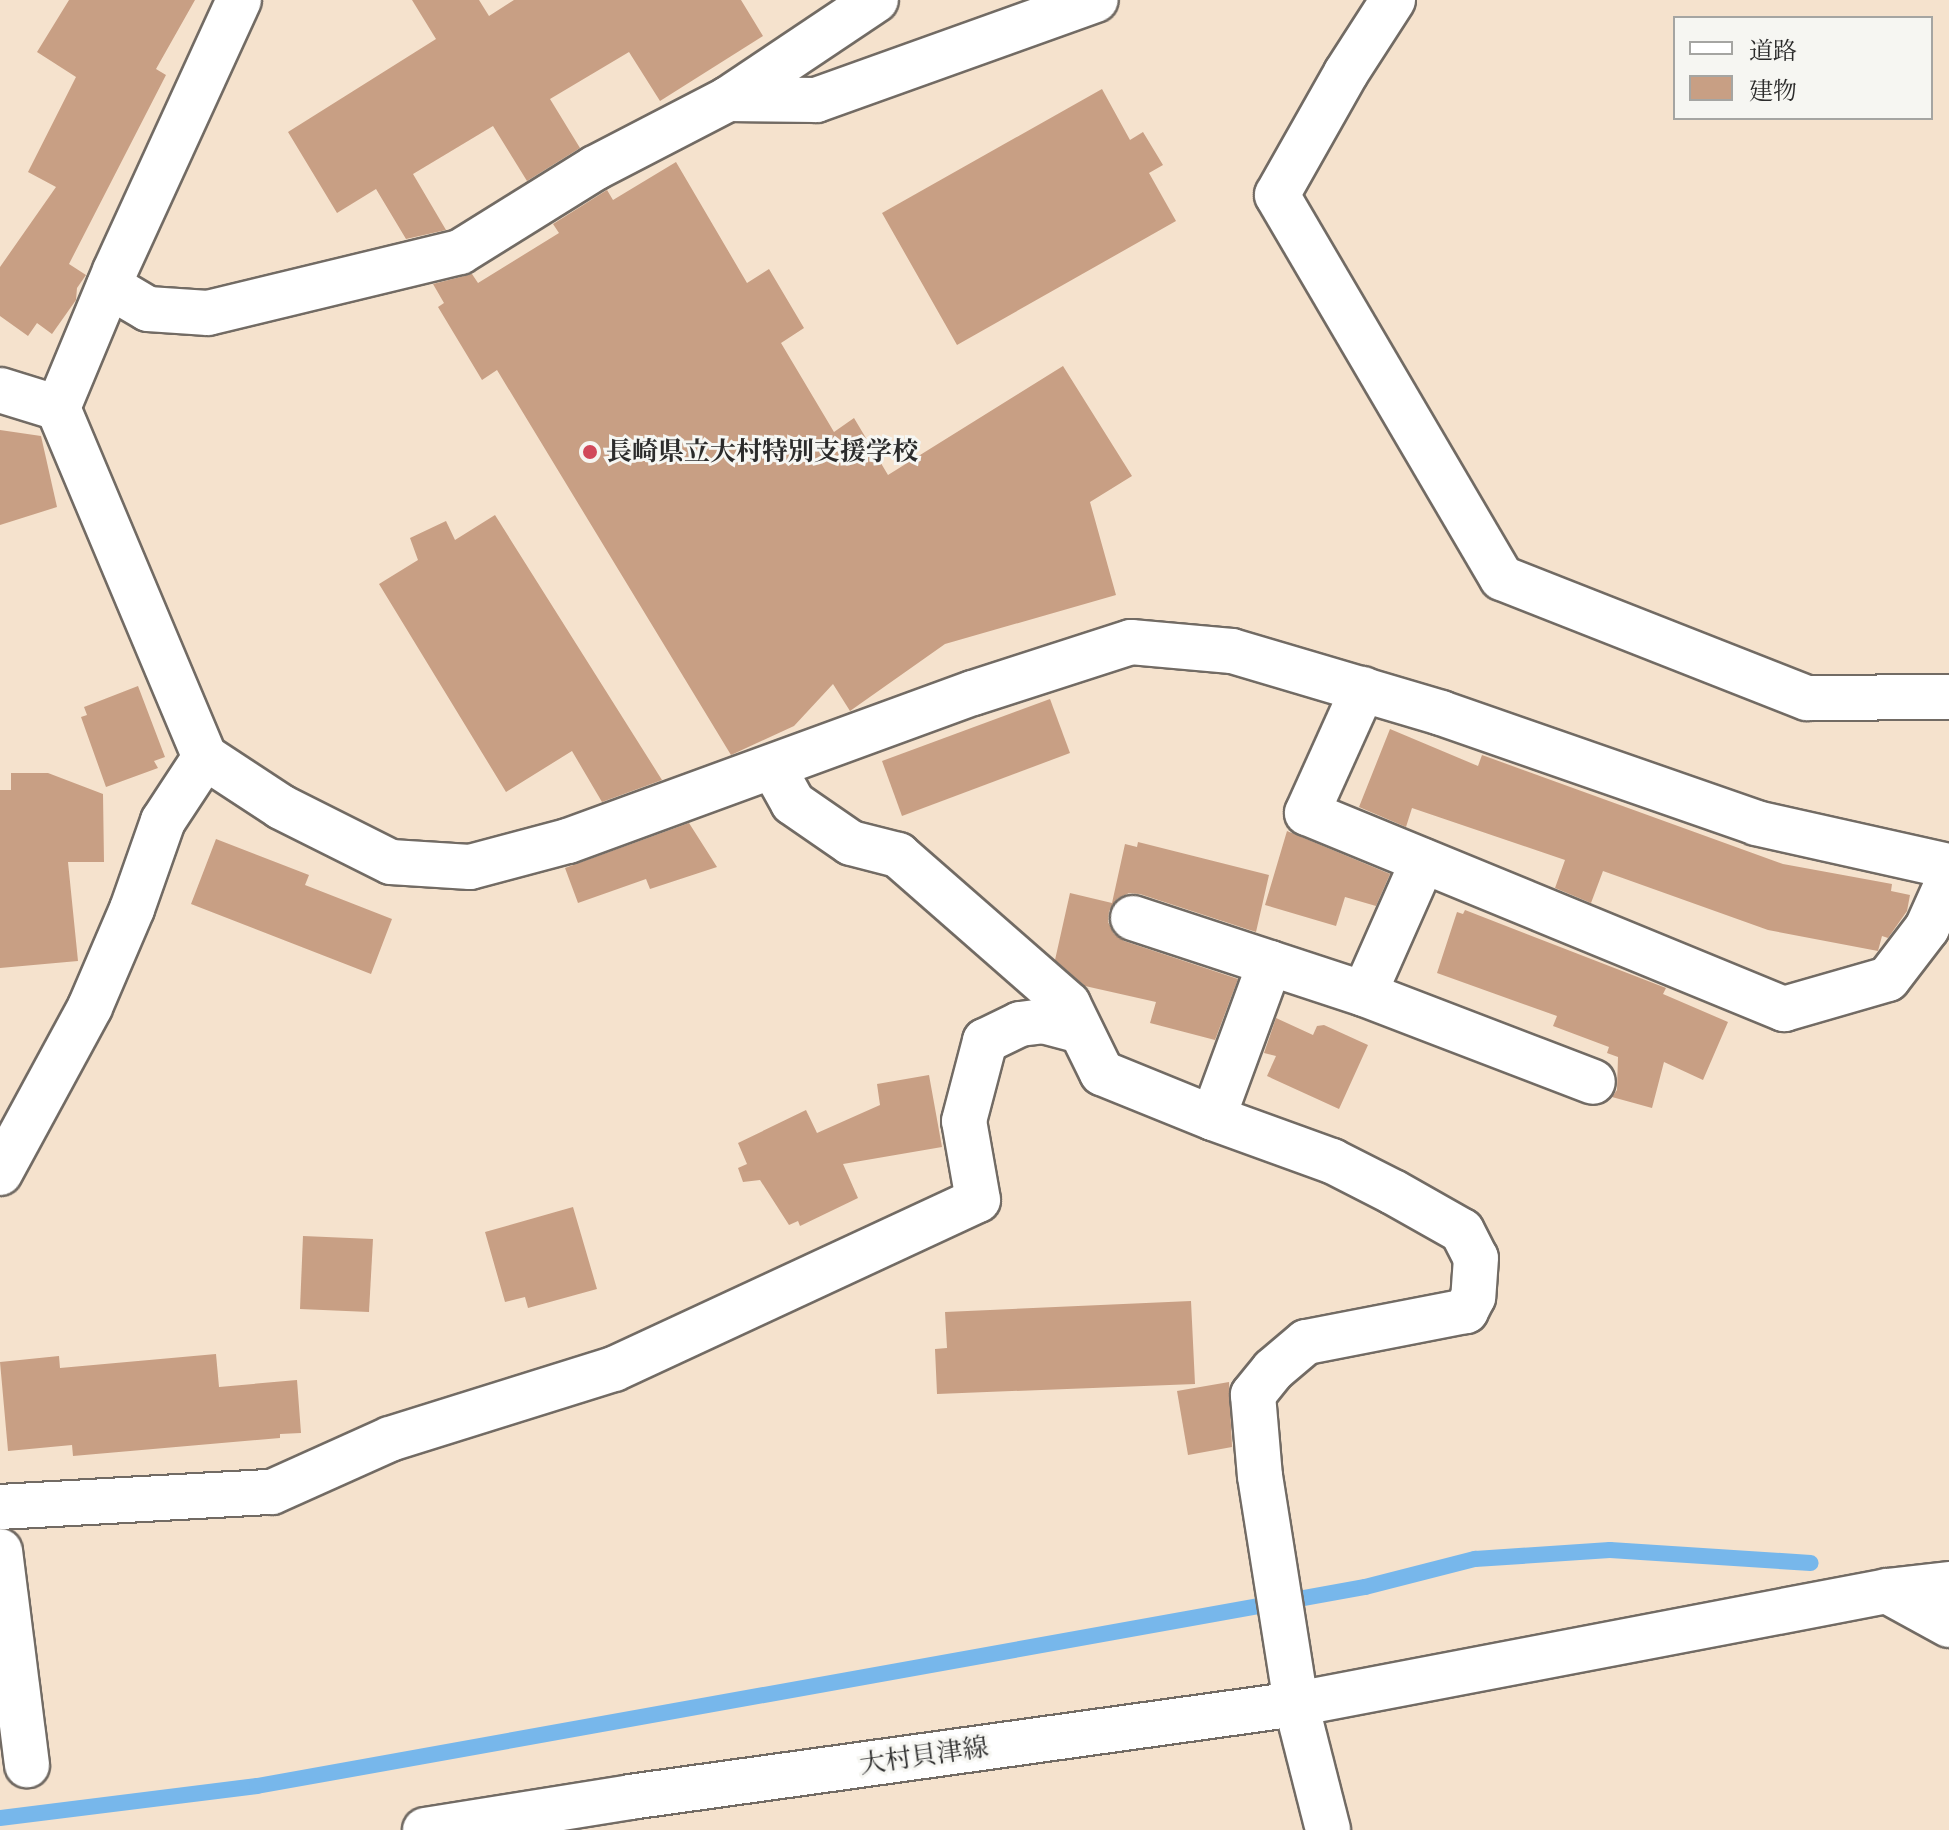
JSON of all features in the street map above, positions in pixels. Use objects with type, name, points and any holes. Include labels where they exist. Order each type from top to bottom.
[{"type":"street","points":[[239,0],[109,286],[58,408],[205,757],[281,807],[391,862],[470,867],[568,841],[973,693],[1131,642],[1232,651],[1363,689],[1756,823],[1949,866]]},
{"type":"street","points":[[109,286],[148,309],[208,313],[460,252],[595,168],[728,99],[876,0]]},
{"type":"street","points":[[728,99],[816,100],[1096,0]]},
{"type":"street","points":[[1393,0],[1346,73],[1277,195],[1502,578],[1807,698],[1949,697]]},
{"type":"street","points":[[0,390],[58,408]]},
{"type":"street","points":[[1363,689],[1307,813],[1784,1009],[1888,979],[1927,928],[1949,879]]},
{"type":"street","points":[[0,1173],[90,1007],[132,909],[163,821],[205,757]]},
{"type":"street","points":[[773,767],[793,803],[851,843],[898,855],[1068,1004],[1102,1073],[1332,1161],[1462,1231],[1476,1258],[1473,1297],[1466,1311],[1306,1342],[1273,1370],[1253,1395],[1260,1476],[1296,1704],[1328,1830]]},
{"type":"street","points":[[1364,994],[1423,861]]},
{"type":"street","points":[[1133,918],[1364,994],[1593,1082]]},
{"type":"street","points":[[1213,1118],[1270,963]]},
{"type":"street","points":[[0,1507],[272,1492],[390,1439],[614,1369],[978,1200],[964,1121],[985,1041],[1020,1024],[1043,1021],[1081,1031]]},
{"type":"street","points":[[0,1551],[27,1765]]},
{"type":"street","name":"大村貝津線","points":[[425,1830],[630,1797],[1296,1704],[1887,1591],[1949,1584]]},
{"type":"street","points":[[1887,1591],[1949,1625]]},
{"type":"building","points":[[69,0],[195,0],[156,69],[166,75],[69,264],[86,275],[77,288],[76,300],[52,334],[37,323],[28,336],[0,316],[0,267],[56,187],[28,172],[76,77],[37,52]]},
{"type":"building","points":[[412,0],[479,0],[489,16],[514,0],[741,0],[763,36],[660,101],[629,52],[550,99],[580,148],[527,181],[493,126],[413,174],[446,230],[406,239],[376,189],[337,213],[288,132],[436,39]]},
{"type":"building","points":[[1102,89],[1130,140],[1143,132],[1163,165],[1149,173],[1176,221],[957,345],[882,213]]},
{"type":"building","points":[[676,162],[747,283],[769,269],[804,328],[781,343],[834,432],[854,418],[888,475],[1063,366],[1132,476],[1090,502],[1116,595],[945,644],[850,711],[833,684],[794,726],[731,755],[497,370],[482,380],[438,307],[444,303],[433,284],[472,274],[478,283],[559,233],[553,224],[607,190],[613,200]]},
{"type":"building","points":[[0,430],[41,436],[57,507],[0,525]]},
{"type":"building","points":[[495,515],[662,780],[602,802],[572,751],[506,792],[379,584],[418,560],[410,538],[446,521],[455,540]]},
{"type":"building","points":[[138,686],[165,757],[154,761],[158,768],[106,787],[81,717],[87,715],[84,707]]},
{"type":"building","points":[[1050,699],[1070,753],[902,816],[882,761]]},
{"type":"building","points":[[1390,729],[1478,766],[1482,755],[1783,864],[1892,884],[1891,891],[1910,895],[1907,911],[1888,938],[1882,936],[1878,951],[1768,930],[1603,871],[1591,903],[1555,888],[1565,860],[1412,808],[1406,827],[1359,807]]},
{"type":"building","points":[[11,773],[48,773],[103,794],[104,862],[68,862],[78,961],[0,968],[0,790],[11,790]]},
{"type":"building","points":[[689,823],[717,867],[650,889],[646,879],[578,903],[565,868]]},
{"type":"building","points":[[1287,831],[1390,874],[1376,906],[1345,897],[1336,926],[1265,905]]},
{"type":"building","points":[[216,839],[309,875],[305,885],[392,919],[371,974],[191,904]]},
{"type":"building","points":[[1138,842],[1269,875],[1256,932],[1140,894],[1129,893],[1117,899],[1109,911],[1108,922],[1114,934],[1124,941],[1238,979],[1215,1040],[1150,1023],[1156,1002],[1085,986],[1055,960],[1070,893],[1112,903],[1125,844],[1137,847]]},
{"type":"building","points":[[1465,910],[1666,988],[1663,994],[1728,1022],[1703,1080],[1664,1062],[1652,1108],[1612,1097],[1617,1090],[1618,1057],[1607,1053],[1609,1047],[1553,1026],[1557,1016],[1437,973],[1457,912],[1463,914]]},
{"type":"building","points":[[1276,1018],[1313,1035],[1317,1026],[1324,1025],[1368,1045],[1339,1109],[1267,1076],[1276,1056],[1264,1053]]},
{"type":"building","points":[[929,1075],[942,1147],[843,1164],[858,1198],[800,1226],[798,1221],[789,1225],[760,1180],[743,1182],[738,1168],[747,1164],[738,1143],[806,1110],[817,1133],[880,1105],[877,1084]]},
{"type":"building","points":[[573,1207],[597,1289],[528,1308],[525,1297],[505,1302],[485,1232]]},
{"type":"building","points":[[303,1236],[373,1239],[369,1312],[300,1309]]},
{"type":"building","points":[[1191,1301],[1195,1384],[937,1394],[935,1349],[947,1348],[945,1312]]},
{"type":"building","points":[[216,1354],[219,1387],[297,1380],[301,1433],[280,1434],[280,1438],[73,1456],[72,1445],[8,1451],[0,1362],[59,1356],[60,1368]]},
{"type":"building","points":[[1229,1382],[1232,1447],[1188,1455],[1177,1391]]},
{"type":"waterway","points":[[0,1818],[257,1786],[1365,1587],[1475,1559],[1610,1550],[1811,1563]]},
{"type":"place","name":"長崎県立大村特別支援学校","points":[[590,452]]}]
